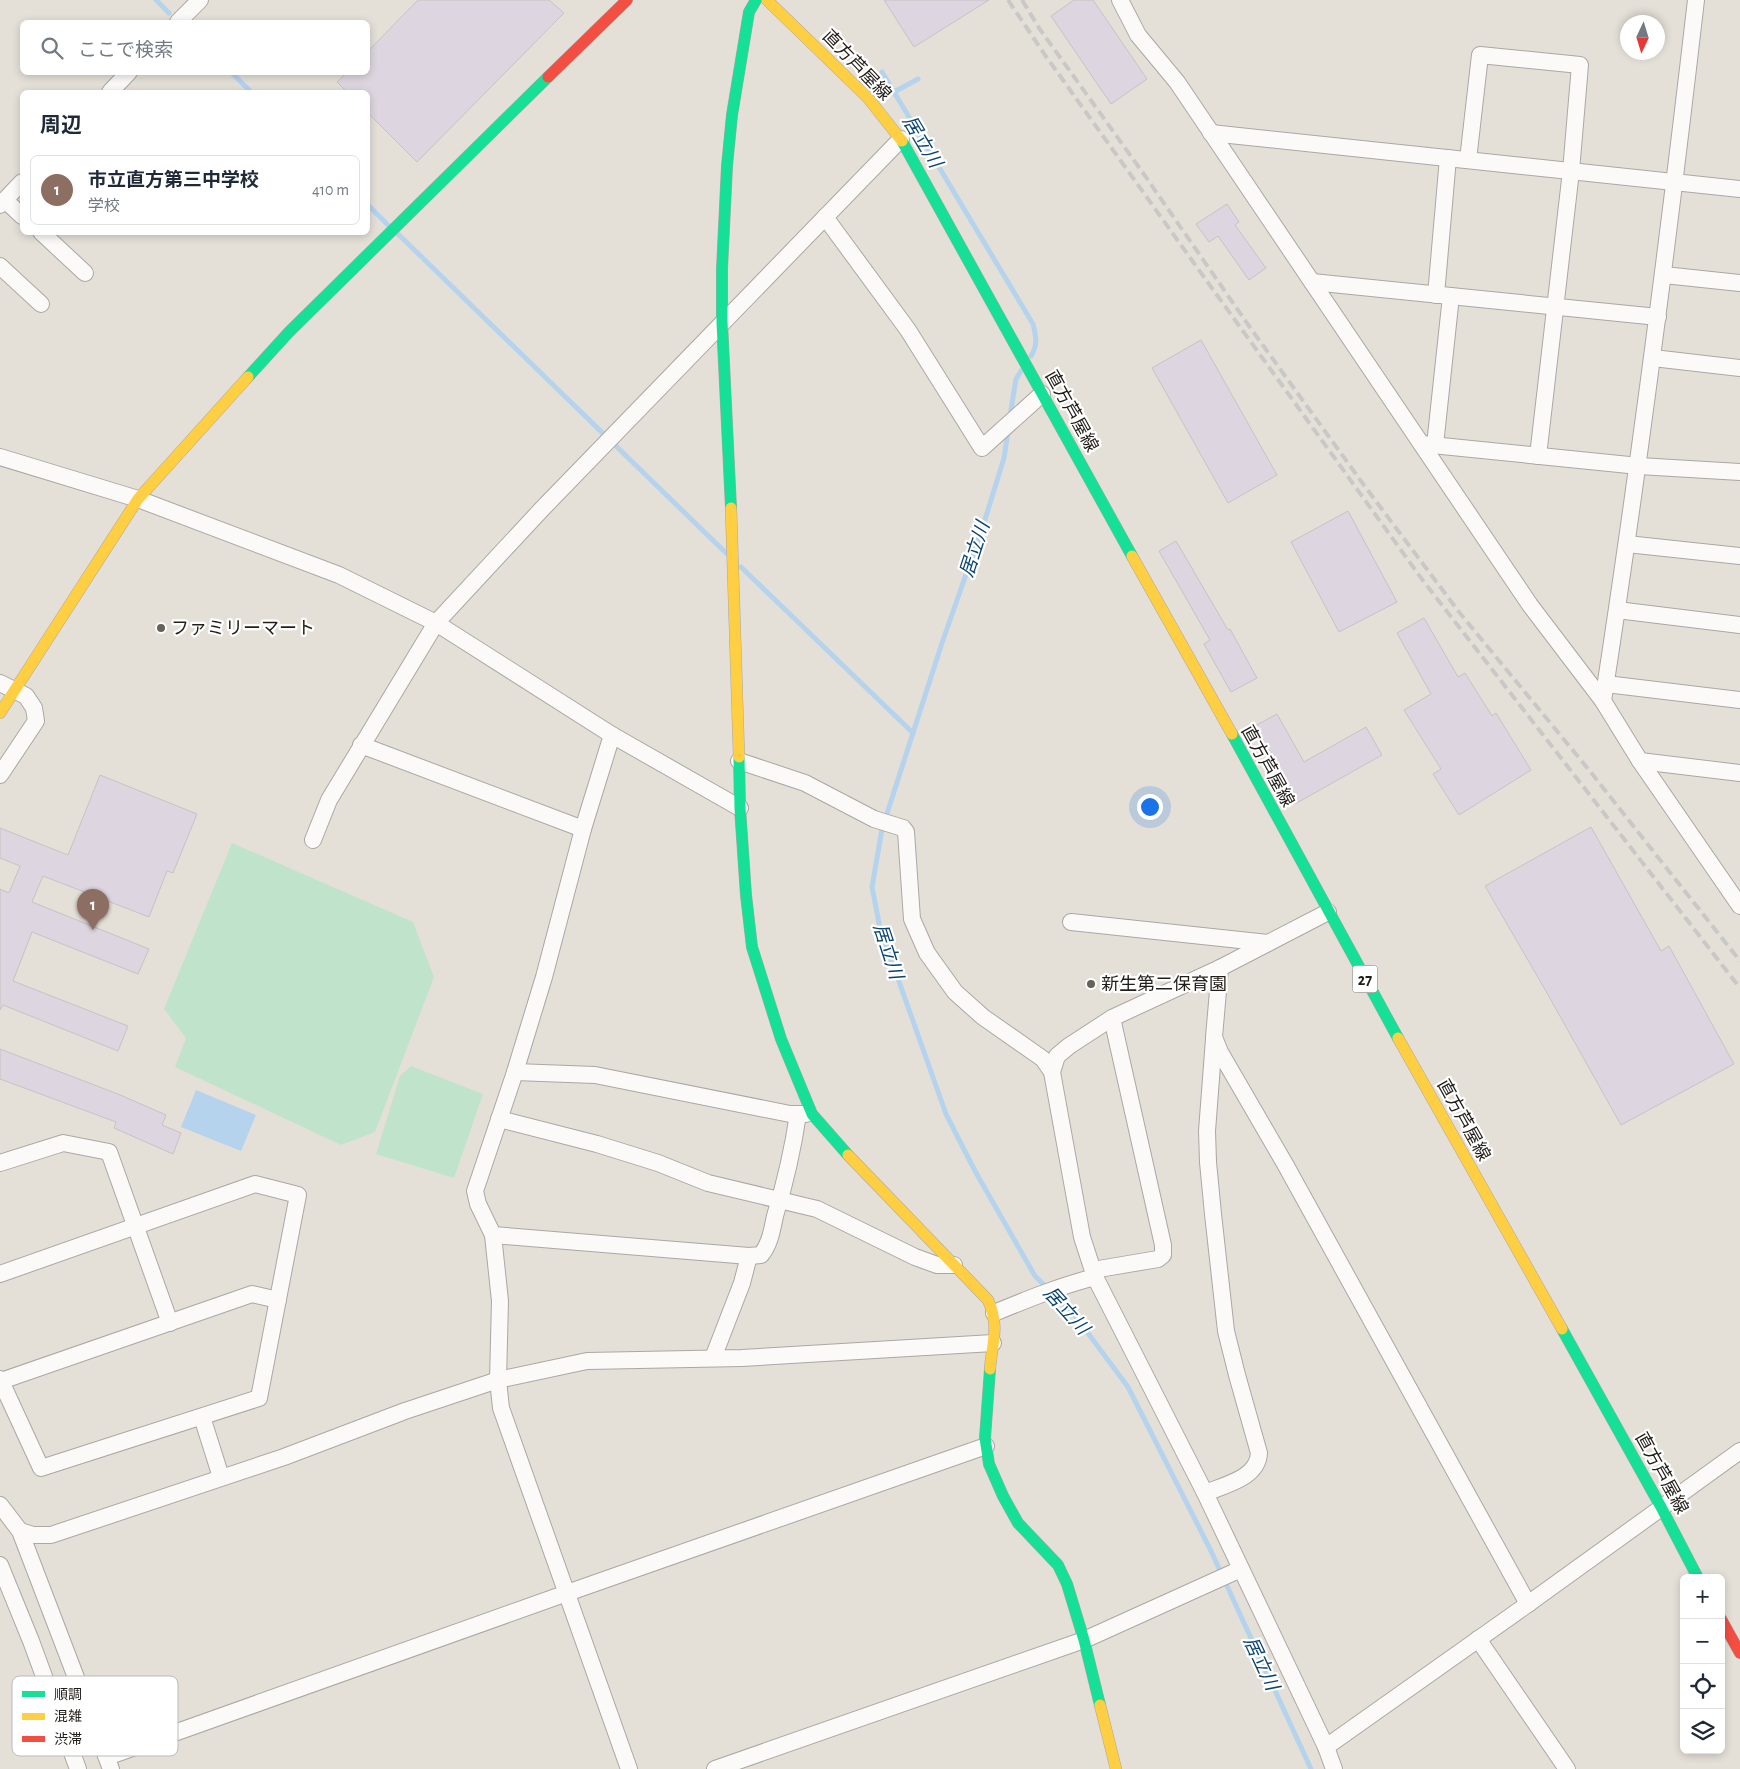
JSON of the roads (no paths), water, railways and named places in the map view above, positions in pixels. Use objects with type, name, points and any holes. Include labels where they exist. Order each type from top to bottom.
[{"type":"street","points":[[180,20],[200,0]]},
{"type":"street","points":[[2,709],[7,686],[138,499],[289,332],[627,0]]},
{"type":"street","points":[[756,0],[749,12],[732,115],[727,166],[722,269],[722,322],[734,569],[740,808],[746,895],[752,947],[805,1114],[988,1300],[994,1313],[996,1327],[985,1438],[989,1464],[1003,1496],[1018,1523],[1058,1565],[1067,1584],[1084,1640],[1116,1769]]},
{"type":"street","name":"直方芦屋線","points":[[767,0],[868,98],[901,139],[1033,378],[1037,399],[1249,767],[1328,912],[1661,1507],[1696,1574]]},
{"type":"street","points":[[1120,0],[1138,35],[1178,82],[1312,282],[1429,444],[1530,605],[1603,701],[1640,760],[1740,906]]},
{"type":"street","points":[[1603,701],[1639,466],[1664,275],[1696,0]]},
{"type":"street","points":[[1468,160],[1480,55],[1580,65],[1571,170],[1538,456]]},
{"type":"street","points":[[112,90],[126,75]]},
{"type":"street","points":[[1211,133],[1740,189]]},
{"type":"street","points":[[313,840],[329,800],[361,744],[436,623],[541,510],[901,139]]},
{"type":"street","points":[[1429,444],[1443,295],[1448,158]]},
{"type":"street","points":[[20,184],[3,203],[20,215]]},
{"type":"street","points":[[825,217],[908,330],[982,448],[1037,399]]},
{"type":"street","points":[[44,235],[85,273]]},
{"type":"street","points":[[0,266],[41,304]]},
{"type":"street","points":[[1664,275],[1740,284]]},
{"type":"street","points":[[1312,282],[1658,317]]},
{"type":"street","points":[[1653,358],[1740,368]]},
{"type":"street","points":[[1429,444],[1639,466],[1740,472]]},
{"type":"street","points":[[0,458],[138,499],[339,575],[436,623],[612,735],[740,808]]},
{"type":"street","points":[[1627,544],[1740,556]]},
{"type":"street","points":[[1617,610],[1740,626]]},
{"type":"street","points":[[1606,684],[1740,700]]},
{"type":"street","points":[[0,775],[36,721],[34,708],[26,696],[7,686]]},
{"type":"street","points":[[612,735],[583,828],[544,977],[515,1072],[475,1191],[478,1204],[493,1235],[500,1301],[498,1380],[502,1408],[629,1769]]},
{"type":"street","points":[[361,744],[583,828]]},
{"type":"street","points":[[1640,760],[1740,773]]},
{"type":"street","points":[[740,762],[805,783],[874,819],[903,828],[906,832],[912,919],[927,953],[955,992],[983,1017],[1043,1059],[1052,1072],[1082,1237],[1094,1273],[1205,1493],[1237,1571],[1326,1747],[1334,1769]]},
{"type":"street","points":[[1052,1072],[1057,1056],[1112,1018],[1220,968],[1328,912]]},
{"type":"street","points":[[1071,922],[1268,943]]},
{"type":"street","points":[[1205,1493],[1252,1471],[1259,1462],[1260,1453],[1226,1331],[1208,1162],[1207,1131],[1220,968]]},
{"type":"street","points":[[994,1313],[1094,1273],[1158,1258],[1163,1254],[1163,1245],[1112,1018]]},
{"type":"street","points":[[1214,1037],[1220,1052],[1286,1164],[1528,1604]]},
{"type":"street","points":[[515,1072],[595,1076],[774,1111],[805,1114]]},
{"type":"street","points":[[493,1235],[749,1256],[760,1255],[766,1248],[795,1134],[805,1114]]},
{"type":"street","points":[[499,1119],[597,1144],[658,1163],[708,1183],[817,1209],[916,1257],[937,1265],[954,1265]]},
{"type":"street","points":[[0,1163],[62,1143],[109,1152],[170,1323]]},
{"type":"street","points":[[0,1274],[255,1184],[298,1195],[278,1300],[259,1398],[41,1468],[0,1380],[252,1294],[278,1300]]},
{"type":"street","points":[[713,1358],[742,1283],[749,1256]]},
{"type":"street","points":[[20,1531],[33,1535],[51,1535],[284,1457],[405,1411],[498,1380],[587,1361],[752,1357],[993,1343]]},
{"type":"street","points":[[202,1417],[221,1477]]},
{"type":"street","points":[[178,1737],[567,1593],[986,1446]]},
{"type":"street","points":[[1326,1747],[1740,1451]]},
{"type":"street","points":[[0,1505],[20,1531],[76,1676]]},
{"type":"street","points":[[0,1566],[44,1676]]},
{"type":"street","points":[[715,1769],[1084,1640],[1237,1571]]},
{"type":"street","points":[[1725,1626],[1740,1653]]},
{"type":"street","points":[[1478,1639],[1567,1769]]},
{"type":"street","points":[[73,1756],[78,1769]]},
{"type":"street","points":[[109,1763],[128,1756]]},
{"type":"water","points":[[196,1090],[256,1115],[241,1151],[181,1127]]},
{"type":"waterway","points":[[156,0],[169,13]]},
{"type":"waterway","name":"居立川","points":[[882,72],[1033,324],[1036,340],[1031,356]]},
{"type":"waterway","points":[[234,75],[249,90]]},
{"type":"waterway","name":"居立川","points":[[894,92],[918,79]]},
{"type":"waterway","points":[[370,207],[389,226]]},
{"type":"waterway","points":[[397,233],[726,553]]},
{"type":"waterway","name":"居立川","points":[[1010,416],[1016,379],[1021,371]]},
{"type":"waterway","name":"居立川","points":[[1008,431],[1004,458],[983,526],[942,643],[882,829],[872,887],[880,928],[946,1114],[975,1171],[1035,1276],[1073,1313],[1128,1387],[1211,1551],[1311,1769]]},
{"type":"waterway","points":[[741,567],[913,733]]},
{"type":"railway","points":[[1008,0],[1045,55],[1424,582],[1740,988]]},
{"type":"railway","points":[[1022,0],[1039,28],[1249,326],[1366,488],[1459,612],[1589,770],[1740,961]]},
{"type":"place","name":"ファミリーマート","points":[[161,628]]},
{"type":"place","name":"市立直方第三中学校","points":[[93,930]]},
{"type":"place","name":"新生第二保育園","points":[[1091,984]]}]
